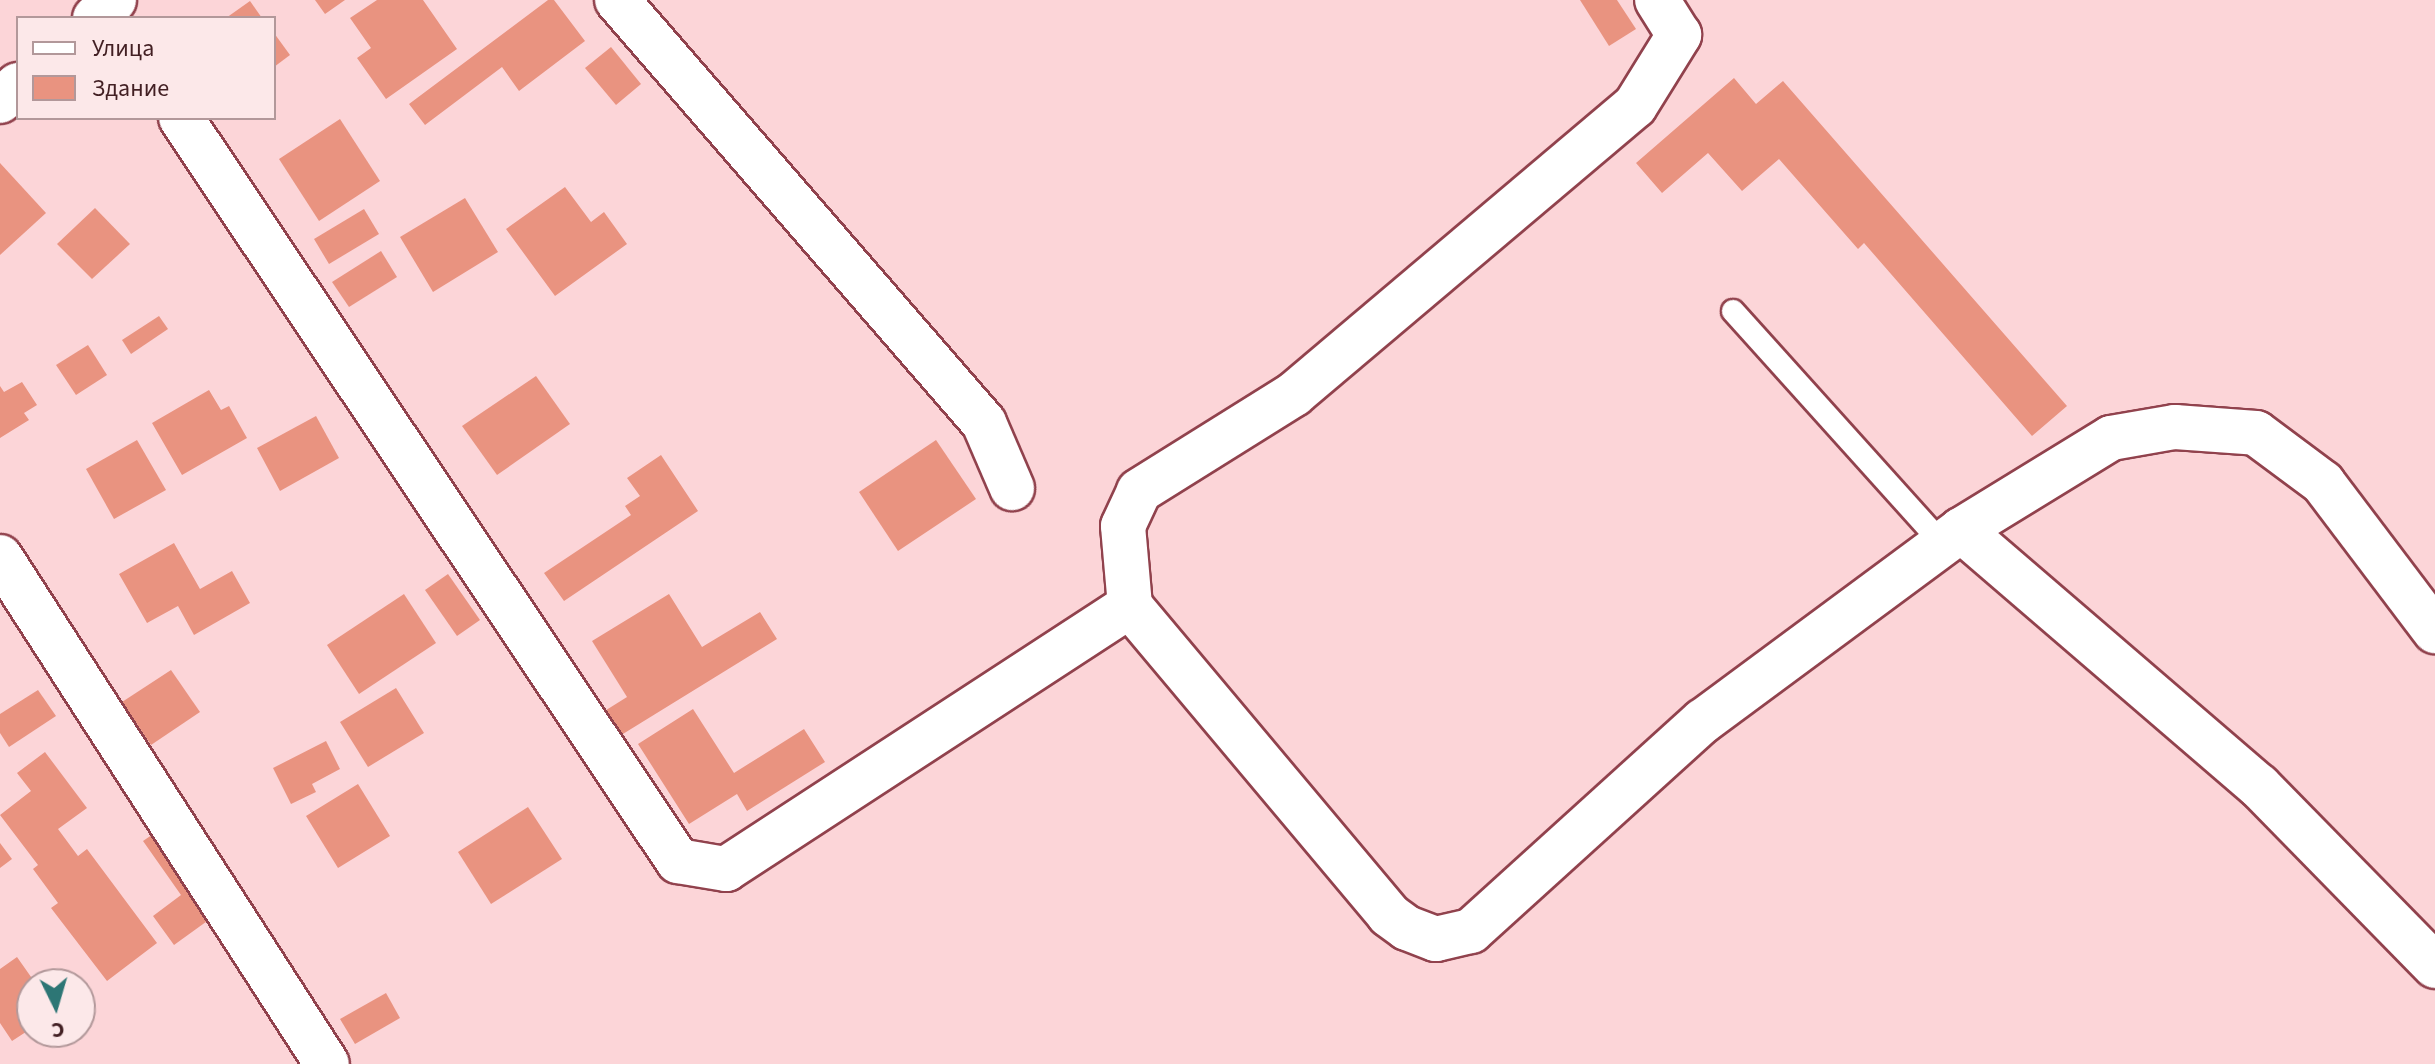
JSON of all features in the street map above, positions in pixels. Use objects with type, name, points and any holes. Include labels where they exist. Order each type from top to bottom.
[{"type":"street","points":[[617,0],[984,423],[1012,488]]},
{"type":"street","points":[[1657,0],[1679,35],[1635,106],[1294,394],[1139,491],[1123,526],[1130,606],[1389,915],[1407,928],[1436,939],[1471,931],[1703,721],[1952,537],[2111,438],[2175,427],[2256,433],[2323,483],[2435,631]]},
{"type":"street","points":[[0,101],[16,87]]},
{"type":"street","points":[[182,120],[678,861],[726,869],[1130,606]]},
{"type":"street","points":[[1952,537],[2259,786],[2435,966]]},
{"type":"street","points":[[0,557],[327,1064]]},
{"type":"lane","points":[[1733,311],[1952,537]]},
{"type":"building","points":[[315,0],[345,0],[325,14]]},
{"type":"building","points":[[377,0],[423,0],[457,49],[386,99],[357,58],[371,48],[350,18]]},
{"type":"building","points":[[548,0],[554,0],[585,41],[519,91],[502,67],[425,125],[409,104]]},
{"type":"building","points":[[1580,0],[1617,0],[1636,29],[1609,46]]},
{"type":"building","points":[[250,1],[261,16],[229,16]]},
{"type":"building","points":[[276,36],[290,55],[276,66]]},
{"type":"building","points":[[611,47],[641,84],[616,105],[585,68]]},
{"type":"building","points":[[1734,78],[1756,104],[1783,81],[2067,406],[2032,436],[1864,243],[1858,249],[1779,159],[1742,191],[1708,153],[1662,193],[1636,163]]},
{"type":"building","points":[[340,119],[380,181],[319,221],[279,159]]},
{"type":"building","points":[[0,163],[46,213],[0,255]]},
{"type":"building","points":[[565,187],[591,222],[604,212],[627,244],[555,296],[506,229]]},
{"type":"building","points":[[465,198],[498,252],[433,292],[400,237]]},
{"type":"building","points":[[95,208],[130,244],[92,279],[57,244]]},
{"type":"building","points":[[364,209],[379,234],[329,264],[314,239]]},
{"type":"building","points":[[381,251],[397,277],[349,307],[332,282]]},
{"type":"building","points":[[159,316],[168,329],[131,354],[122,340]]},
{"type":"building","points":[[88,345],[107,375],[76,395],[56,365]]},
{"type":"building","points":[[536,376],[570,424],[497,475],[462,426]]},
{"type":"building","points":[[22,382],[37,405],[24,413],[29,420],[0,438],[0,386],[4,392]]},
{"type":"building","points":[[209,390],[221,410],[229,406],[247,438],[182,475],[152,423]]},
{"type":"building","points":[[316,416],[339,458],[280,491],[257,448]]},
{"type":"building","points":[[137,440],[166,490],[114,519],[86,469]]},
{"type":"building","points":[[936,440],[976,499],[898,551],[859,492]]},
{"type":"building","points":[[661,455],[698,511],[564,601],[544,573],[631,515],[625,506],[640,496],[627,478]]},
{"type":"building","points":[[174,543],[200,589],[232,571],[250,603],[194,635],[178,606],[147,623],[119,574]]},
{"type":"building","points":[[448,574],[480,620],[457,636],[425,590]]},
{"type":"building","points":[[404,594],[436,643],[359,694],[327,645]]},
{"type":"building","points":[[669,594],[702,647],[760,612],[777,639],[618,737],[603,712],[627,697],[592,641]]},
{"type":"building","points":[[171,670],[200,712],[151,745],[122,702]]},
{"type":"building","points":[[396,688],[424,733],[368,767],[340,722]]},
{"type":"building","points":[[38,690],[56,716],[9,747],[0,733],[0,714]]},
{"type":"building","points":[[693,709],[734,773],[804,729],[825,762],[747,811],[737,794],[689,824],[638,744]]},
{"type":"building","points":[[326,741],[340,769],[312,784],[316,792],[291,804],[273,768]]},
{"type":"building","points":[[45,752],[87,808],[58,829],[78,856],[87,849],[157,943],[107,981],[51,908],[58,903],[33,869],[38,865],[0,815],[31,791],[17,773]]},
{"type":"building","points":[[358,784],[390,836],[338,868],[306,816]]},
{"type":"building","points":[[528,807],[562,859],[491,904],[458,852]]},
{"type":"building","points":[[159,830],[210,919],[174,945],[153,916],[181,895],[143,841]]},
{"type":"building","points":[[0,843],[12,859],[0,868]]},
{"type":"building","points":[[17,957],[25,968],[16,968],[16,1038],[12,1041],[0,1023],[0,969]]},
{"type":"building","points":[[386,993],[400,1018],[355,1044],[340,1019]]}]
